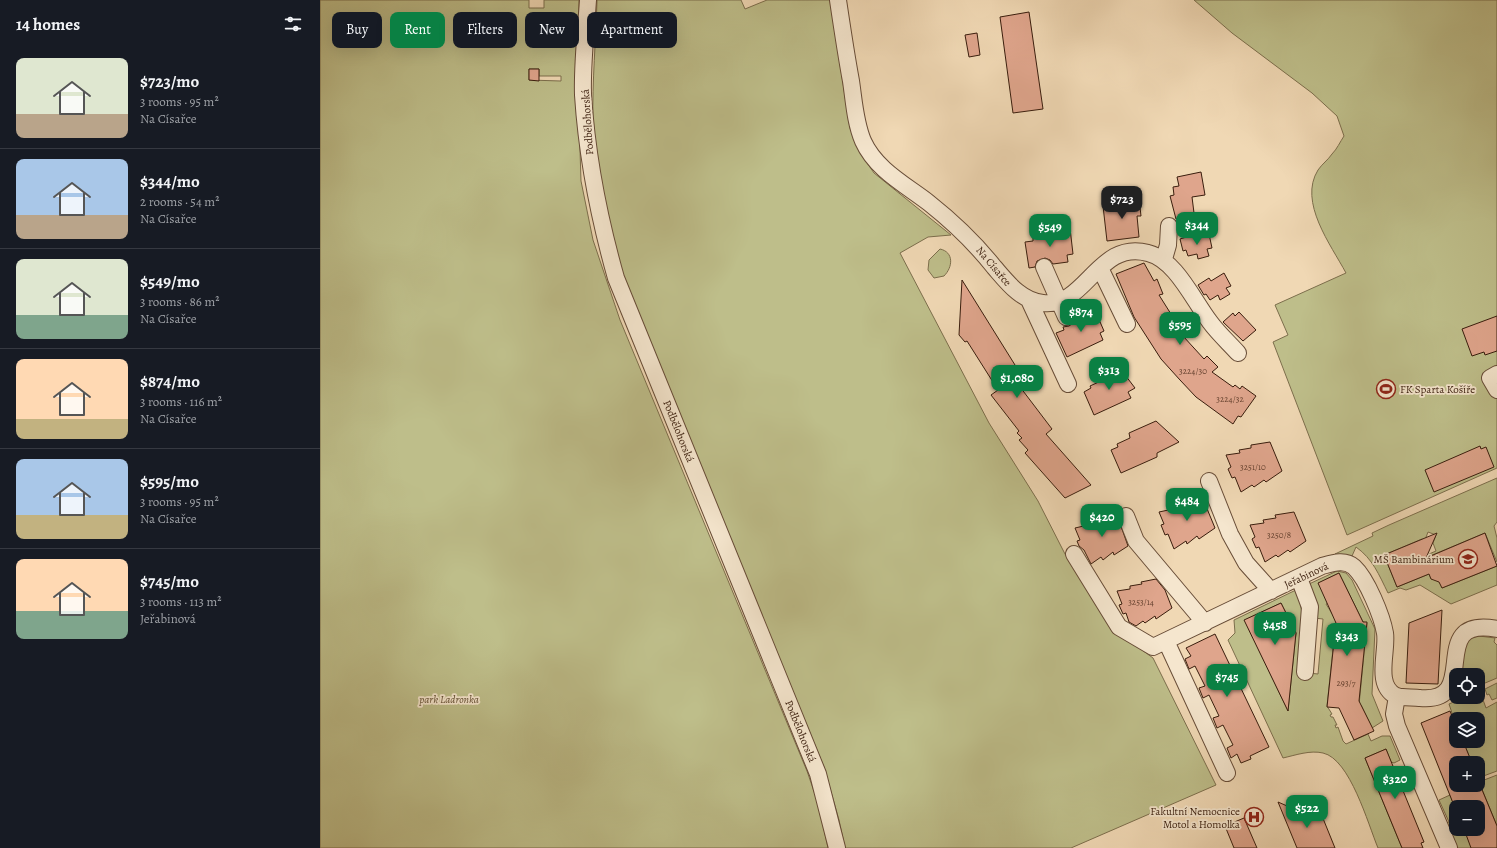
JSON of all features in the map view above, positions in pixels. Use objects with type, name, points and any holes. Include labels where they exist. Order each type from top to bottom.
[{"type":"street","name":"Podbělohorská","points":[[588,0],[583,93],[587,146],[605,238],[616,278],[818,774],[837,848]]},
{"type":"street","name":"Na Císařce","points":[[838,0],[856,117],[864,142],[874,158],[888,172],[928,202],[964,233],[1011,287],[1029,300],[1043,303],[1058,302]]},
{"type":"street","points":[[1164,259],[1168,245],[1169,226]]},
{"type":"street","points":[[1058,302],[1069,296],[1105,262],[1118,254],[1133,250],[1148,253],[1164,259],[1176,273],[1210,323],[1238,353]]},
{"type":"street","points":[[1044,267],[1066,318]]},
{"type":"street","points":[[1100,268],[1127,324]]},
{"type":"street","points":[[1029,300],[1068,384]]},
{"type":"street","points":[[1497,374],[1490,378],[1497,390]]},
{"type":"street","points":[[1209,481],[1230,534],[1246,563],[1271,591]]},
{"type":"street","points":[[1126,516],[1136,541],[1205,623]]},
{"type":"street","name":"Jeřabinová","points":[[1074,554],[1119,627],[1153,647],[1300,578],[1322,566],[1338,561],[1354,567],[1364,581],[1381,618],[1385,634],[1383,666],[1385,679],[1390,690],[1397,696]]},
{"type":"street","points":[[1300,578],[1310,607],[1305,672]]},
{"type":"street","points":[[1449,848],[1397,726],[1394,714],[1397,696],[1428,699],[1440,696],[1450,689],[1453,680],[1454,656],[1461,637],[1469,630],[1486,627],[1497,629]]},
{"type":"street","points":[[1166,641],[1227,773]]},
{"type":"green space","name":"park Ladronka","points":[[320,0],[529,0],[529,8],[544,8],[544,0],[579,0],[579,12],[525,12],[525,48],[578,48],[581,181],[593,240],[620,320],[807,771],[819,806],[828,848],[320,848]],"holes":[[[529,69],[539,69],[539,76],[561,76],[561,81],[529,80]]]},
{"type":"green space","points":[[597,0],[741,0],[745,9],[767,0],[830,0],[850,128],[859,151],[874,173],[951,235],[928,237],[900,253],[989,423],[1038,501],[1065,554],[1116,631],[1153,658],[1216,785],[1071,848],[845,848],[839,820],[824,767],[623,280],[604,202],[594,142],[593,91],[595,48],[677,48],[677,12],[596,12]]},
{"type":"green space","points":[[1194,0],[1497,0],[1497,468],[1347,535],[1273,342],[1288,335],[1275,305],[1346,273],[1325,237],[1314,209],[1312,196],[1313,182],[1318,170],[1329,158],[1344,136],[1337,116],[1312,93],[1232,33]]},
{"type":"green space","points":[[940,249],[948,253],[951,260],[949,268],[944,276],[934,278],[928,270],[929,260]]},
{"type":"green space","points":[[1497,478],[1497,522],[1494,526],[1497,538],[1497,562],[1485,533],[1430,556],[1429,554],[1436,551],[1433,543],[1436,535],[1428,532],[1425,540],[1422,539],[1384,555],[1397,587],[1429,574],[1431,579],[1438,579],[1442,588],[1497,566],[1497,585],[1451,604],[1420,585],[1406,590],[1400,588],[1388,593],[1371,562],[1356,547],[1352,556],[1335,554],[1373,536],[1372,533],[1389,525]]},
{"type":"green space","points":[[1337,571],[1346,573],[1352,580],[1375,629],[1372,694],[1383,721],[1372,728],[1361,705],[1359,705],[1367,623],[1363,622],[1339,573],[1319,583],[1328,603],[1326,604],[1336,620],[1327,706],[1332,714],[1330,715],[1331,717],[1333,717],[1337,725],[1335,725],[1336,728],[1338,727],[1343,741],[1346,744],[1368,734],[1371,741],[1382,736],[1390,736],[1400,760],[1394,763],[1391,762],[1386,749],[1365,758],[1402,848],[1378,848],[1350,779],[1342,767],[1333,758],[1323,753],[1313,752],[1283,758],[1228,640],[1235,633],[1234,620],[1298,589],[1303,619],[1299,672],[1318,674],[1323,619],[1314,618],[1309,584]],"holes":[[[1281,603],[1296,633],[1288,711],[1245,620]]]},
{"type":"green space","points":[[1479,636],[1495,638],[1494,642],[1497,645],[1497,678],[1485,683],[1485,668],[1461,668],[1461,655],[1470,638]]},
{"type":"green space","points":[[1497,683],[1497,698],[1492,700],[1489,694],[1487,695],[1485,689]]},
{"type":"green space","points":[[1497,702],[1497,771],[1485,775],[1485,756],[1469,756],[1466,748],[1485,748],[1485,712],[1452,712],[1449,704],[1485,704],[1486,708]]},
{"type":"green space","points":[[1497,775],[1497,826],[1483,792],[1485,792],[1485,780]]},
{"type":"green space","points":[[1450,795],[1452,800],[1449,800],[1449,822],[1439,800]]},
{"type":"green space","points":[[1449,822],[1449,830],[1446,823]]},
{"type":"green space","points":[[1451,836],[1467,836],[1472,848],[1456,848]]},
{"type":"building","points":[[1029,12],[1043,109],[1013,113],[1000,17]]},
{"type":"building","points":[[977,33],[980,55],[969,57],[965,35]]},
{"type":"building","points":[[529,69],[539,69],[539,81],[529,80]]},
{"type":"building","points":[[1201,172],[1205,195],[1192,197],[1194,213],[1188,214],[1189,217],[1176,219],[1170,196],[1174,195],[1173,187],[1179,186],[1177,177]]},
{"type":"building","points":[[1139,198],[1141,216],[1137,216],[1139,237],[1107,241],[1103,206],[1113,204],[1113,202]]},
{"type":"building","points":[[1070,228],[1073,254],[1067,255],[1068,262],[1053,264],[1050,260],[1045,258],[1037,261],[1035,267],[1029,268],[1025,242],[1033,241],[1033,238],[1048,236],[1047,231]]},
{"type":"building","points":[[1209,234],[1212,248],[1207,249],[1209,256],[1198,259],[1197,254],[1188,256],[1186,250],[1183,251],[1180,239],[1193,235],[1194,238]]},
{"type":"building","points":[[1144,263],[1154,281],[1157,279],[1163,294],[1159,295],[1176,322],[1179,320],[1187,333],[1183,336],[1204,359],[1207,356],[1218,367],[1212,372],[1233,387],[1235,385],[1240,389],[1242,386],[1256,396],[1241,417],[1238,416],[1233,424],[1196,397],[1180,380],[1161,359],[1134,317],[1116,274]]},
{"type":"building","points":[[1224,273],[1231,286],[1226,288],[1230,294],[1220,300],[1218,295],[1210,300],[1206,294],[1204,295],[1198,285],[1209,278],[1211,281]]},
{"type":"building","points":[[962,280],[1020,373],[1014,379],[1052,429],[1046,434],[1091,485],[1065,498],[1025,453],[1028,450],[1019,440],[1022,438],[1017,433],[1019,431],[991,395],[998,390],[967,341],[965,342],[959,335]]},
{"type":"building","points":[[1094,308],[1104,331],[1100,333],[1103,340],[1067,357],[1056,333],[1064,330],[1063,327],[1069,326],[1076,321],[1075,316]]},
{"type":"building","points":[[1239,312],[1256,330],[1243,341],[1223,322],[1233,313],[1235,316]]},
{"type":"building","points":[[1497,316],[1497,351],[1485,355],[1484,352],[1472,356],[1462,329]]},
{"type":"building","points":[[1119,367],[1135,388],[1128,392],[1131,398],[1094,415],[1084,392],[1091,388],[1090,386],[1103,380],[1101,375]]},
{"type":"building","points":[[1156,421],[1179,442],[1157,453],[1157,457],[1121,473],[1111,450],[1118,447],[1117,444],[1130,438],[1129,433]]},
{"type":"building","points":[[1270,442],[1282,471],[1266,482],[1264,480],[1254,487],[1252,485],[1241,492],[1235,477],[1232,478],[1228,469],[1231,467],[1226,455],[1240,453],[1239,450],[1251,448],[1251,445]]},
{"type":"building","points":[[1480,446],[1481,449],[1486,447],[1494,467],[1434,492],[1425,470]]},
{"type":"building","points":[[1203,499],[1215,528],[1199,539],[1197,536],[1187,544],[1186,541],[1174,549],[1168,534],[1165,535],[1161,525],[1164,524],[1159,512],[1173,509],[1172,506],[1185,504],[1184,502]]},
{"type":"building","points":[[1294,512],[1306,541],[1290,552],[1288,550],[1278,557],[1276,555],[1265,562],[1259,547],[1256,548],[1252,539],[1255,537],[1250,525],[1264,523],[1263,520],[1276,518],[1275,515]]},
{"type":"building","points":[[1117,515],[1128,546],[1114,555],[1113,552],[1103,560],[1101,557],[1091,564],[1084,550],[1079,546],[1077,541],[1080,540],[1075,528],[1088,525],[1088,522],[1100,520],[1100,518]]},
{"type":"building","points":[[1437,533],[1426,558],[1485,533],[1497,566],[1442,588],[1439,582],[1431,579],[1429,574],[1397,587],[1384,555]]},
{"type":"building","points":[[1339,573],[1363,622],[1367,622],[1359,701],[1374,731],[1354,740],[1339,708],[1327,707],[1336,623],[1318,583]]},
{"type":"building","points":[[1156,579],[1165,590],[1172,608],[1156,619],[1155,616],[1145,623],[1143,621],[1136,626],[1129,622],[1126,613],[1123,614],[1119,605],[1122,604],[1117,591],[1130,589],[1130,586]]},
{"type":"building","points":[[1281,603],[1296,633],[1288,711],[1244,620]]},
{"type":"building","points":[[1442,610],[1438,684],[1406,683],[1409,623]]},
{"type":"building","points":[[1215,634],[1269,747],[1250,756],[1251,759],[1241,763],[1237,754],[1231,758],[1227,748],[1233,745],[1223,725],[1217,728],[1213,718],[1219,716],[1209,695],[1203,698],[1199,688],[1205,686],[1195,666],[1189,669],[1185,659],[1191,656],[1186,648]]},
{"type":"building","points":[[1450,711],[1449,748],[1466,748],[1469,756],[1449,756],[1449,792],[1483,792],[1497,826],[1497,848],[1471,848],[1467,836],[1485,836],[1485,800],[1452,800],[1421,723]]},
{"type":"building","points":[[1386,749],[1424,842],[1421,843],[1423,848],[1402,848],[1365,758]]},
{"type":"building","points":[[1278,802],[1310,816],[1320,811],[1335,848],[1297,848]]},
{"type":"building","points":[[1244,818],[1257,848],[1234,848],[1225,826]]},
{"type":"place","name":"FK Sparta Košíře","points":[[1386,389]]},
{"type":"place","name":"MŠ Bambinárium","points":[[1468,559]]},
{"type":"place","name":"Fakultní Nemocnice Motol a Homolka","points":[[1254,817]]}]
